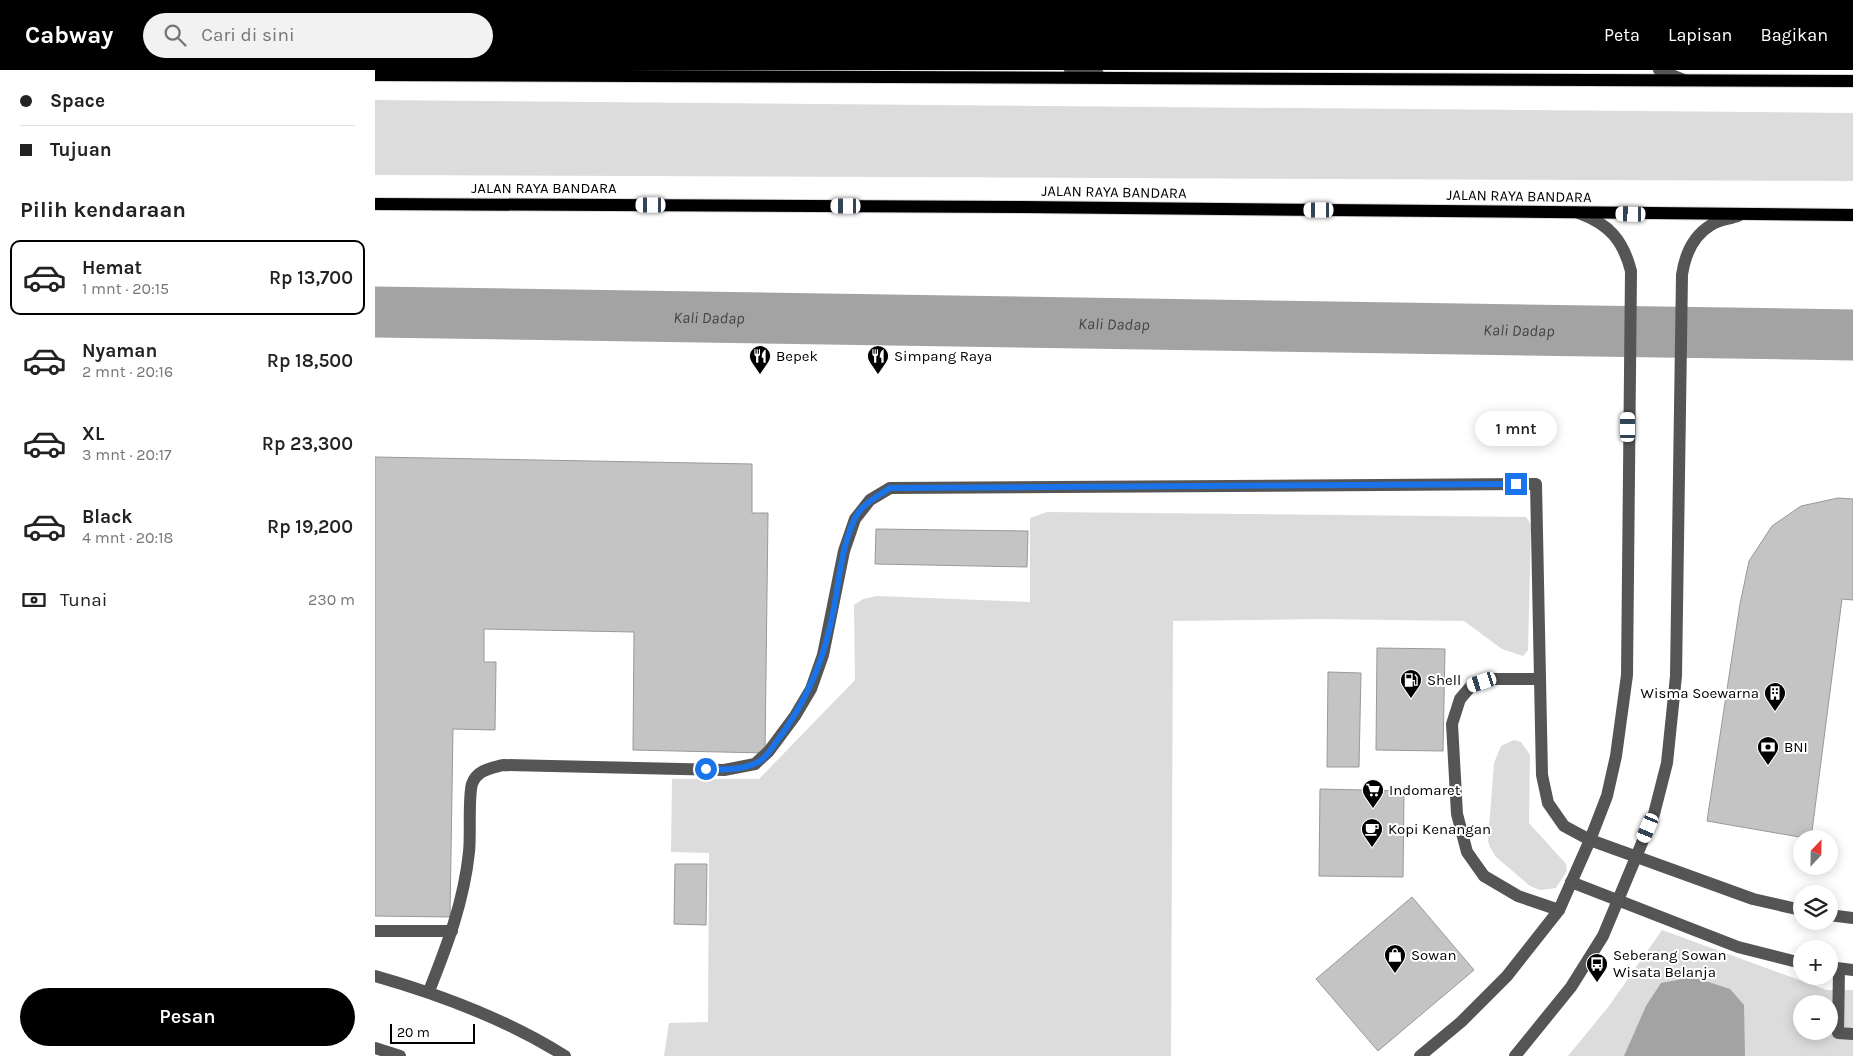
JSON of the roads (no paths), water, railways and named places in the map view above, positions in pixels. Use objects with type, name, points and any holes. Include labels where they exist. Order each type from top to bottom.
[{"type":"main road","points":[[375,75],[1129,79],[1696,78],[1853,82]]},
{"type":"main road","name":"JALAN RAYA BANDARA","points":[[375,204],[1022,207],[1737,216],[1853,215]]},
{"type":"street","points":[[1071,70],[1129,79]]},
{"type":"street","points":[[1659,70],[1696,78]]},
{"type":"street","points":[[1420,1056],[1461,1022],[1507,976],[1559,910],[1607,796],[1616,756],[1627,675],[1628,398],[1631,271],[1626,252],[1619,240],[1594,219],[1577,213]]},
{"type":"street","points":[[1515,1056],[1571,987],[1603,936],[1620,900],[1654,814],[1667,763],[1676,676],[1682,275],[1685,256],[1699,235],[1713,223],[1737,216]]},
{"type":"street","points":[[429,991],[453,931],[463,890],[469,852],[472,784],[478,774],[488,768],[503,765],[537,764],[724,770],[755,764],[769,751],[795,716],[811,689],[833,614],[844,551],[855,519],[869,500],[890,488],[1536,484],[1542,775],[1549,803],[1564,826],[1590,840],[1753,899],[1793,908]]},
{"type":"street","points":[[1539,678],[1491,679],[1472,685],[1460,699],[1453,724],[1457,814],[1467,852],[1484,876],[1518,896],[1559,910]]},
{"type":"street","points":[[1571,882],[1737,947],[1793,961]]},
{"type":"street","points":[[1838,916],[1853,918]]},
{"type":"street","points":[[375,931],[453,931]]},
{"type":"street","points":[[1838,968],[1853,970]]},
{"type":"street","points":[[375,976],[429,991],[487,1014],[565,1056]]},
{"type":"street","points":[[1835,985],[1838,1033],[1853,1034]]},
{"type":"street","points":[[375,1048],[400,1056]]},
{"type":"waterway","name":"Kali Dadap","points":[[375,312],[1853,335]]},
{"type":"place","name":"Bepek","points":[[760,375]]},
{"type":"place","name":"Simpang Raya","points":[[878,375]]},
{"type":"place","name":"Shell","points":[[1411,699]]},
{"type":"place","name":"Wisma Soewarna","points":[[1775,712]]},
{"type":"place","name":"BNI","points":[[1768,766]]},
{"type":"place","name":"Indomaret","points":[[1373,809]]},
{"type":"place","name":"Kopi Kenangan","points":[[1372,848]]},
{"type":"place","name":"Sowan","points":[[1395,974]]},
{"type":"place","name":"Seberang Sowan Wisata Belanja","points":[[1597,983]]}]
